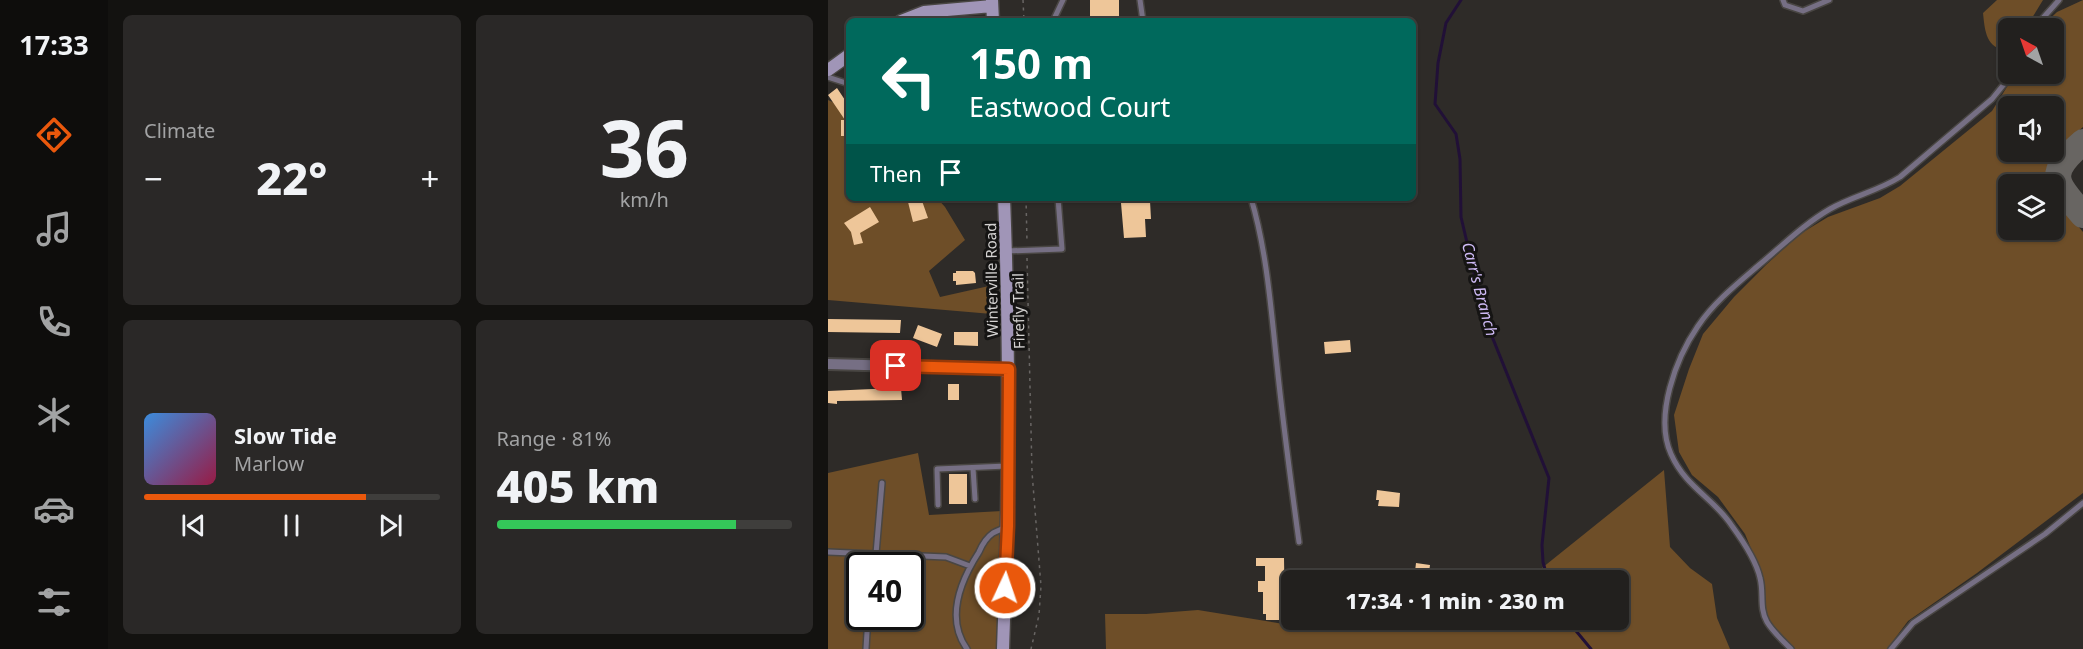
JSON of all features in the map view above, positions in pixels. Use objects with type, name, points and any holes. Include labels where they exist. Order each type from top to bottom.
[{"type":"street","points":[[909,18],[924,12],[992,3],[993,18]]},
{"type":"street","points":[[828,70],[846,57]]},
{"type":"street","name":"Winterville Road","points":[[1003,649],[1009,465],[1004,201]]},
{"type":"street","points":[[828,364],[1009,369]]},
{"type":"lane","points":[[1054,18],[1063,0]]},
{"type":"lane","points":[[1140,0],[1143,18]]},
{"type":"lane","points":[[1783,0],[1785,5],[1803,11],[1829,0]]},
{"type":"lane","points":[[2043,18],[2059,0]]},
{"type":"lane","points":[[2054,5],[2067,0]]},
{"type":"lane","points":[[828,77],[846,83]]},
{"type":"lane","points":[[1791,649],[1767,623],[1761,607],[1760,577],[1749,552],[1731,523],[1683,477],[1670,452],[1665,425],[1667,398],[1679,360],[1698,325],[1727,293],[1801,229],[1832,208],[1887,186],[1900,177],[1992,99],[2004,84]]},
{"type":"lane","points":[[1006,251],[1062,249],[1058,201]]},
{"type":"lane","points":[[1252,201],[1260,229],[1269,291],[1299,542]]},
{"type":"lane","points":[[938,505],[938,469],[1009,465]]},
{"type":"lane","points":[[973,468],[975,499]]},
{"type":"lane","points":[[876,552],[882,483]]},
{"type":"lane","points":[[1891,649],[1913,624],[2045,534],[2083,503]]},
{"type":"lane","points":[[967,649],[957,630],[956,615],[963,584],[970,566],[992,534],[1008,526]]},
{"type":"lane","points":[[828,552],[846,553]]},
{"type":"lane","points":[[924,556],[946,557],[970,566]]},
{"type":"lane","points":[[866,649],[867,630]]},
{"type":"path","points":[[1023,0],[1024,18]]},
{"type":"path","points":[[1026,201],[1027,243]]},
{"type":"path","name":"Firefly Trail","points":[[1027,259],[1032,472],[1041,586],[1039,615],[1030,649]]},
{"type":"shaded area","points":[[1997,0],[2043,0],[2032,18],[1998,18],[1998,48],[1988,38],[1983,13]]},
{"type":"shaded area","points":[[2083,0],[2083,127],[2064,144],[2064,96],[2001,96],[2009,84],[2064,84],[2064,18],[2051,18],[2057,12]]},
{"type":"shaded area","points":[[828,100],[846,108],[846,201],[940,201],[965,240],[929,271],[940,297],[989,286],[992,314],[828,300]]},
{"type":"shaded area","points":[[1998,101],[1998,162],[2050,162],[2046,174],[1998,174],[1998,240],[2064,240],[2064,210],[2083,232],[2083,493],[1977,573],[1908,621],[1887,649],[1795,649],[1768,618],[1765,607],[1764,580],[1745,534],[1718,497],[1692,475],[1679,452],[1674,415],[1689,369],[1703,334],[1734,297],[1800,234],[1828,217],[1880,198],[1900,186],[1992,111]]},
{"type":"shaded area","points":[[918,453],[929,515],[1002,511],[997,649],[828,649],[828,473]]},
{"type":"shaded area","points":[[1664,470],[1670,547],[1690,568],[1712,584],[1717,618],[1730,649],[1106,649],[1105,614],[1198,610],[1281,624],[1281,630],[1629,630],[1629,570],[1539,570]]},
{"type":"building","points":[[1090,0],[1119,0],[1119,18],[1090,18]]},
{"type":"building","points":[[837,88],[846,102],[846,136],[841,136],[841,120],[845,120],[828,95]]},
{"type":"building","points":[[908,201],[922,201],[928,218],[913,222]]},
{"type":"building","points":[[1150,201],[1151,219],[1145,219],[1146,237],[1124,238],[1121,203]]},
{"type":"building","points":[[870,207],[879,222],[860,233],[863,243],[854,245],[851,232],[844,223]]},
{"type":"building","points":[[973,271],[976,283],[956,285],[956,281],[953,281],[953,273]]},
{"type":"building","points":[[828,319],[901,320],[900,333],[828,332]]},
{"type":"building","points":[[918,325],[942,334],[937,347],[913,338]]},
{"type":"building","points":[[954,332],[978,332],[978,346],[954,345]]},
{"type":"building","points":[[1350,340],[1351,352],[1325,354],[1324,342]]},
{"type":"building","points":[[948,384],[959,384],[959,400],[948,400]]},
{"type":"building","points":[[901,388],[902,400],[828,403],[828,391]]},
{"type":"building","points":[[949,474],[967,474],[967,504],[949,504]]},
{"type":"building","points":[[1377,490],[1400,493],[1399,507],[1378,506]]},
{"type":"building","points":[[1256,558],[1284,558],[1284,570],[1281,570],[1281,620],[1266,620],[1266,614],[1263,614],[1263,592],[1258,592],[1258,581],[1265,581],[1265,566],[1256,566]]},
{"type":"building","points":[[1416,563],[1430,565],[1429,570],[1415,570]]},
{"type":"waterway","name":"Carr's Branch","points":[[1461,0],[1446,23],[1438,63],[1435,104],[1456,134],[1460,159],[1461,217],[1485,319],[1549,478],[1542,545],[1545,570]]},
{"type":"waterway","name":"Carr's Branch","points":[[1575,630],[1591,649]]},
{"type":"taxiway","points":[[2083,142],[2063,162],[2058,178],[2066,194],[2083,215]]},
{"type":"route","points":[[896,366],[1009,369],[1008,526],[1005,588]]}]
